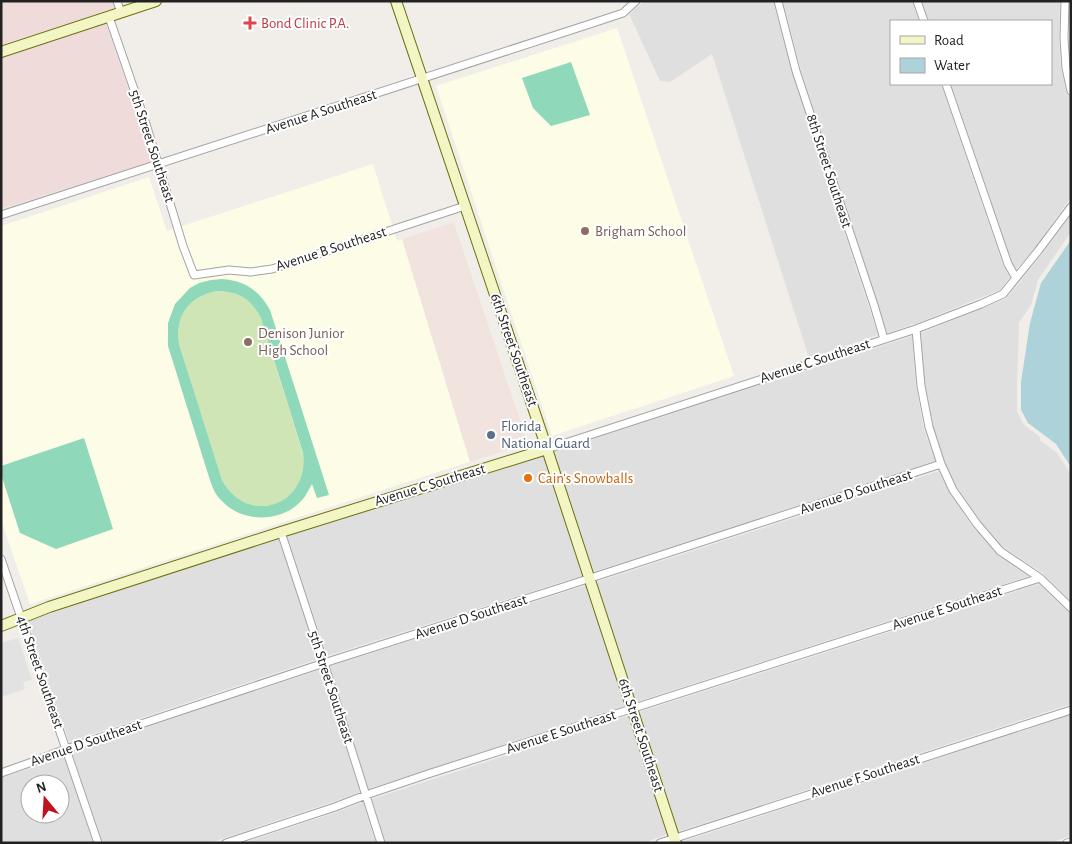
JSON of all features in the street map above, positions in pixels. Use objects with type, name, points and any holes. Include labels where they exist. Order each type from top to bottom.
[{"type":"street","points":[[117,1],[121,13]]},
{"type":"street","points":[[1,52],[156,1]]},
{"type":"street","name":"6th Street Southeast","points":[[396,1],[547,449],[675,840]]},
{"type":"street","name":"Avenue A Southeast","points":[[1,215],[608,18],[623,12],[636,1]]},
{"type":"street","name":"8th Street Southeast","points":[[778,1],[796,71],[884,339]]},
{"type":"street","points":[[917,1],[924,20]]},
{"type":"street","points":[[1065,1],[1064,38],[1066,68],[1071,91]]},
{"type":"street","name":"5th Street Southeast","points":[[109,17],[194,275]]},
{"type":"street","points":[[946,85],[1008,264],[1016,278]]},
{"type":"street","name":"Avenue B Southeast","points":[[194,275],[229,270],[251,272],[272,269],[465,206]]},
{"type":"street","name":"Avenue C Southeast","points":[[1,626],[48,607],[547,449],[916,329],[981,304],[1003,294],[1071,207]]},
{"type":"street","points":[[916,329],[924,407],[941,464],[953,490],[1000,551],[1040,578],[1071,608]]},
{"type":"street","name":"Avenue D Southeast","points":[[1,772],[324,663],[590,579],[941,464]]},
{"type":"street","name":"5th Street Southeast","points":[[281,532],[380,843]]},
{"type":"street","name":"4th Street Southeast","points":[[1,559],[98,843]]},
{"type":"street","name":"Avenue E Southeast","points":[[226,843],[366,795],[1040,578]]},
{"type":"street","name":"Avenue F Southeast","points":[[660,843],[675,840],[1071,710]]},
{"type":"street","points":[[1066,843],[1071,842]]},
{"type":"shaded area","points":[[1,1],[112,1],[115,9],[1,46]]},
{"type":"shaded area","points":[[645,1],[773,1],[792,73],[878,335],[809,358],[712,54],[670,82],[660,81],[629,14]]},
{"type":"shaded area","points":[[783,1],[912,1],[919,20],[890,20],[890,85],[941,85],[1003,265],[1010,277],[1000,290],[915,324],[887,333],[801,70]]},
{"type":"shaded area","points":[[922,1],[1060,1],[1059,38],[1061,68],[1066,92],[1071,99],[1071,197],[1035,248],[1016,269],[951,85],[1052,85],[1052,20],[929,20]]},
{"type":"shaded area","points":[[106,23],[153,161],[1,209],[1,57]]},
{"type":"shaded area","name":"Brigham School","points":[[617,28],[734,376],[552,436],[436,86]]},
{"type":"shaded area","name":"Denison Junior High School","points":[[373,164],[397,241],[454,222],[528,443],[30,604],[1,520],[1,226],[149,177],[167,231]]},
{"type":"shaded area","points":[[1071,215],[1071,232],[1038,280],[1031,305],[1019,323],[1017,411],[1024,425],[1056,452],[1071,474],[1071,601],[1043,572],[1003,547],[980,521],[957,488],[945,463],[933,426],[925,386],[921,333],[1005,299],[1022,280]]},
{"type":"shaded area","points":[[454,222],[528,443],[470,462],[402,239]]},
{"type":"shaded area","points":[[912,336],[916,386],[920,408],[924,429],[935,461],[593,572],[553,452]]},
{"type":"shaded area","points":[[544,455],[584,575],[327,656],[287,535]]},
{"type":"shaded area","points":[[939,471],[950,493],[973,527],[997,554],[1029,576],[636,702],[596,582]]},
{"type":"shaded area","points":[[278,538],[318,659],[69,742],[28,621]]},
{"type":"shaded area","points":[[1039,584],[1071,615],[1071,704],[677,832],[639,712]]},
{"type":"shaded area","points":[[587,585],[627,705],[368,789],[330,666]]},
{"type":"shaded area","points":[[18,638],[32,680],[23,682],[25,689],[1,697],[1,643]]},
{"type":"shaded area","points":[[321,669],[360,792],[209,843],[103,843],[72,752]]},
{"type":"shaded area","points":[[630,715],[668,834],[643,843],[385,843],[372,799]]},
{"type":"shaded area","points":[[1071,715],[1071,836],[1049,843],[681,843],[681,842]]},
{"type":"shaded area","points":[[64,755],[93,843],[1,843],[1,778]]},
{"type":"shaded area","points":[[363,802],[376,843],[243,843],[337,812]]},
{"type":"green space","points":[[571,62],[590,115],[551,126],[533,108],[522,78]]},
{"type":"green space","points":[[222,279],[244,284],[261,297],[270,310],[329,495],[317,498],[312,484],[303,499],[291,510],[271,517],[260,517],[239,513],[230,508],[216,493],[209,477],[168,346],[168,323],[175,304],[190,288],[211,280]],"holes":[[[217,291],[243,297],[253,305],[261,318],[303,453],[303,471],[297,486],[287,497],[274,504],[260,506],[246,503],[233,495],[222,480],[179,344],[179,325],[186,309],[199,297]]]},
{"type":"green space","points":[[217,291],[243,297],[253,305],[261,318],[303,454],[303,472],[297,487],[287,497],[274,504],[260,506],[246,503],[233,495],[222,480],[179,344],[179,325],[186,309],[199,297]]},
{"type":"green space","points":[[84,438],[113,529],[56,549],[20,533],[1,474],[1,466]]},
{"type":"water","points":[[1071,240],[1071,467],[1056,444],[1028,423],[1021,410],[1021,382],[1030,323],[1041,283]]},
{"type":"place","name":"Bond Clinic P.A.","points":[[250,23]]},
{"type":"place","name":"Brigham School","points":[[585,231]]},
{"type":"place","name":"Denison Junior High School","points":[[248,342]]},
{"type":"place","name":"Florida National Guard","points":[[491,435]]},
{"type":"place","name":"Cain's Snowballs","points":[[528,478]]}]
